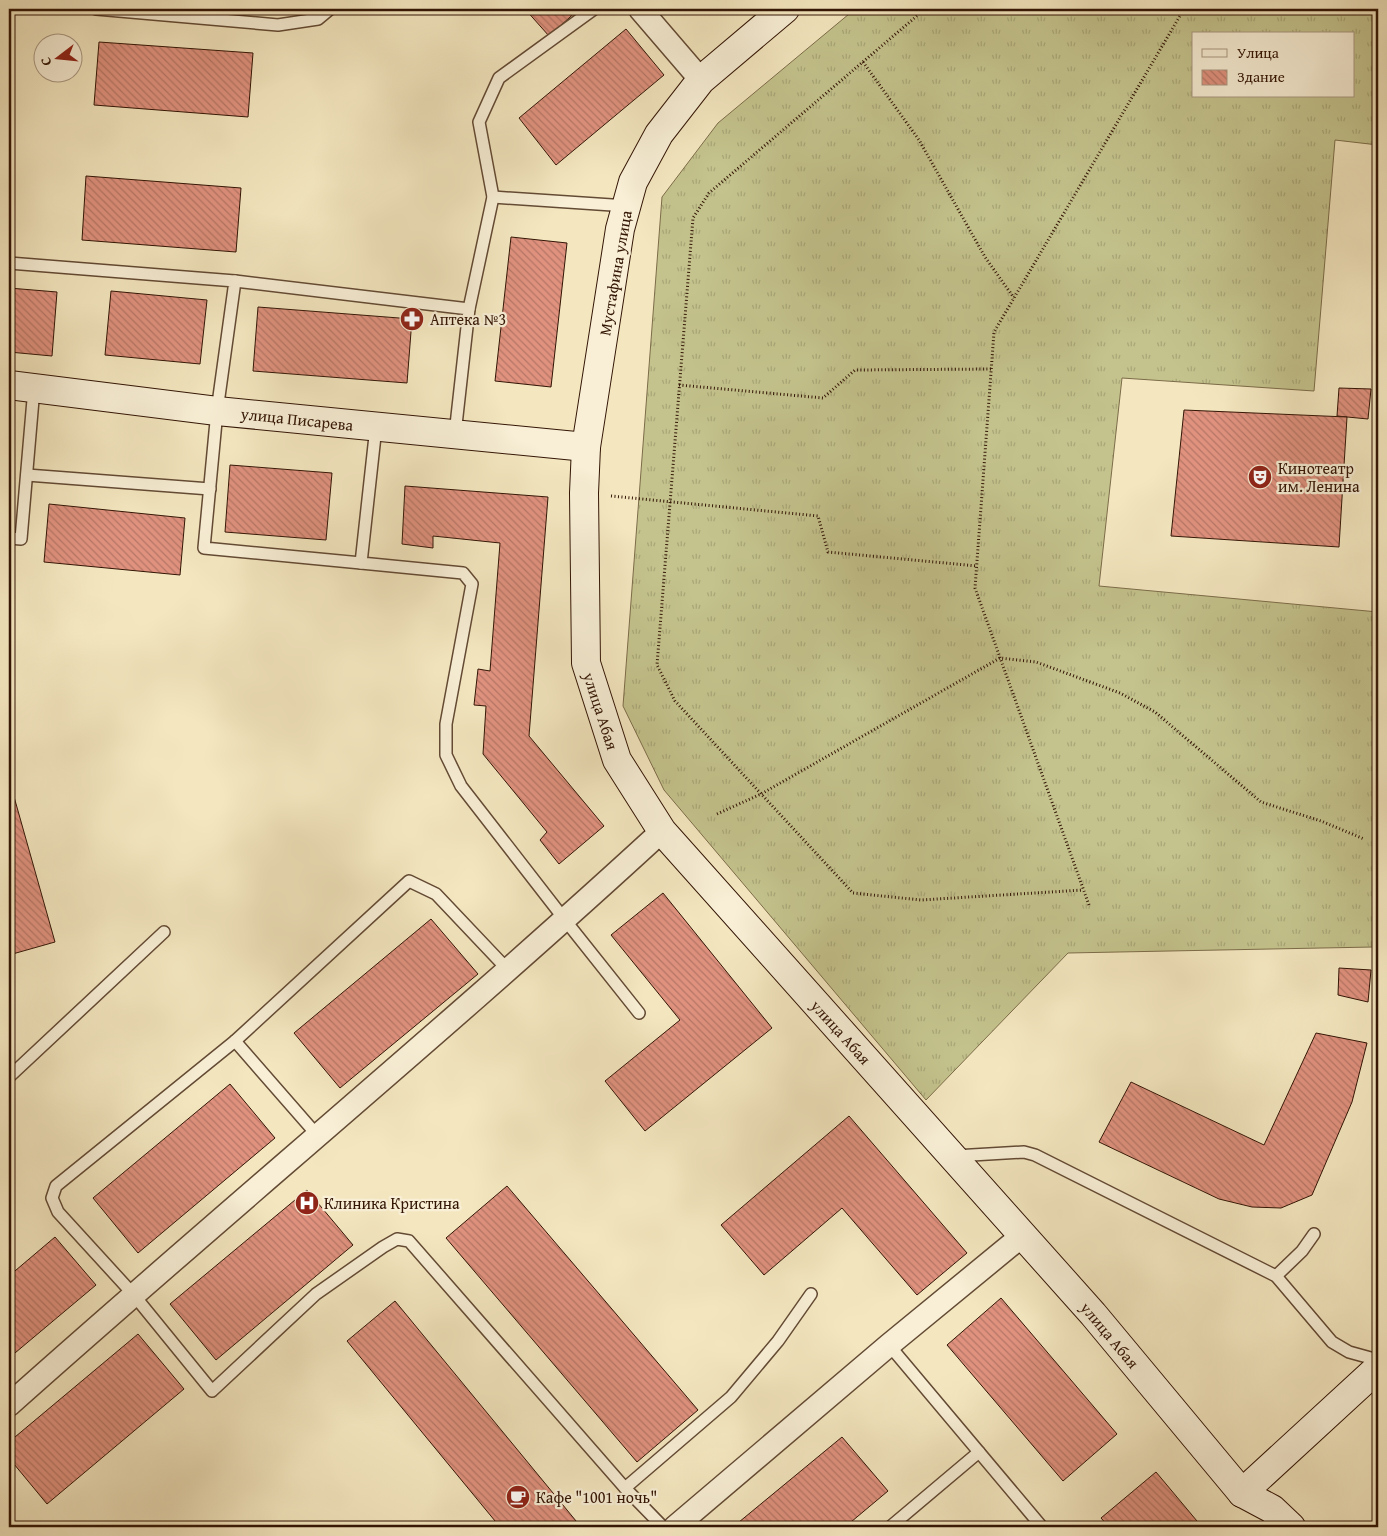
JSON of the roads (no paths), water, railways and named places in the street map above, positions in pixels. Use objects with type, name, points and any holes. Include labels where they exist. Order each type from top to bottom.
[{"type":"main road","name":"Мустафина улица","points":[[586,447],[620,229],[633,182],[659,134],[701,80],[784,9]]},
{"type":"main road","name":"улица Писарева","points":[[21,386],[217,411],[586,447]]},
{"type":"main road","name":"улица Абая","points":[[586,447],[584,493],[586,662],[617,760],[662,831],[1100,1322],[1242,1493],[1272,1509],[1291,1527]]},
{"type":"main road","points":[[1242,1493],[1378,1368]]},
{"type":"street","points":[[640,9],[701,80]]},
{"type":"street","points":[[9,1405],[134,1294],[508,970],[662,831]]},
{"type":"street","points":[[675,1527],[889,1345],[1023,1235]]},
{"type":"lane","points":[[96,9],[278,25],[318,19],[330,9]]},
{"type":"lane","points":[[456,434],[469,309],[492,197],[479,122],[498,78],[594,9]]},
{"type":"lane","points":[[492,197],[627,206]]},
{"type":"lane","points":[[9,263],[236,281],[469,309]]},
{"type":"lane","points":[[236,281],[217,411],[204,548],[463,573],[472,584],[446,724],[446,755],[461,786],[564,920],[640,1013]]},
{"type":"lane","points":[[9,538],[21,539],[27,475],[21,386]]},
{"type":"lane","points":[[361,563],[376,427]]},
{"type":"lane","points":[[27,475],[210,489]]},
{"type":"lane","points":[[508,970],[436,894],[410,881],[235,1041],[56,1186],[52,1198],[58,1212],[134,1294],[212,1391],[316,1294],[397,1239],[409,1241],[625,1488],[663,1527]]},
{"type":"lane","points":[[9,1077],[164,932]]},
{"type":"lane","points":[[235,1041],[317,1135]]},
{"type":"lane","points":[[953,1156],[1024,1152],[1035,1155],[1276,1276],[1332,1342],[1349,1352],[1378,1360]]},
{"type":"lane","points":[[1276,1276],[1302,1251],[1314,1234]]},
{"type":"lane","points":[[625,1488],[731,1396],[778,1340],[812,1294]]},
{"type":"lane","points":[[889,1345],[1042,1527]]},
{"type":"lane","points":[[890,1527],[979,1452]]},
{"type":"place","name":"Аптека №3","points":[[412,319]]},
{"type":"place","name":"Кинотеатр им. Ленина","points":[[1260,477]]},
{"type":"place","name":"Клиника Кристина","points":[[307,1203]]},
{"type":"place","name":"Кафе \"1001 ночь\"","points":[[518,1497]]}]
